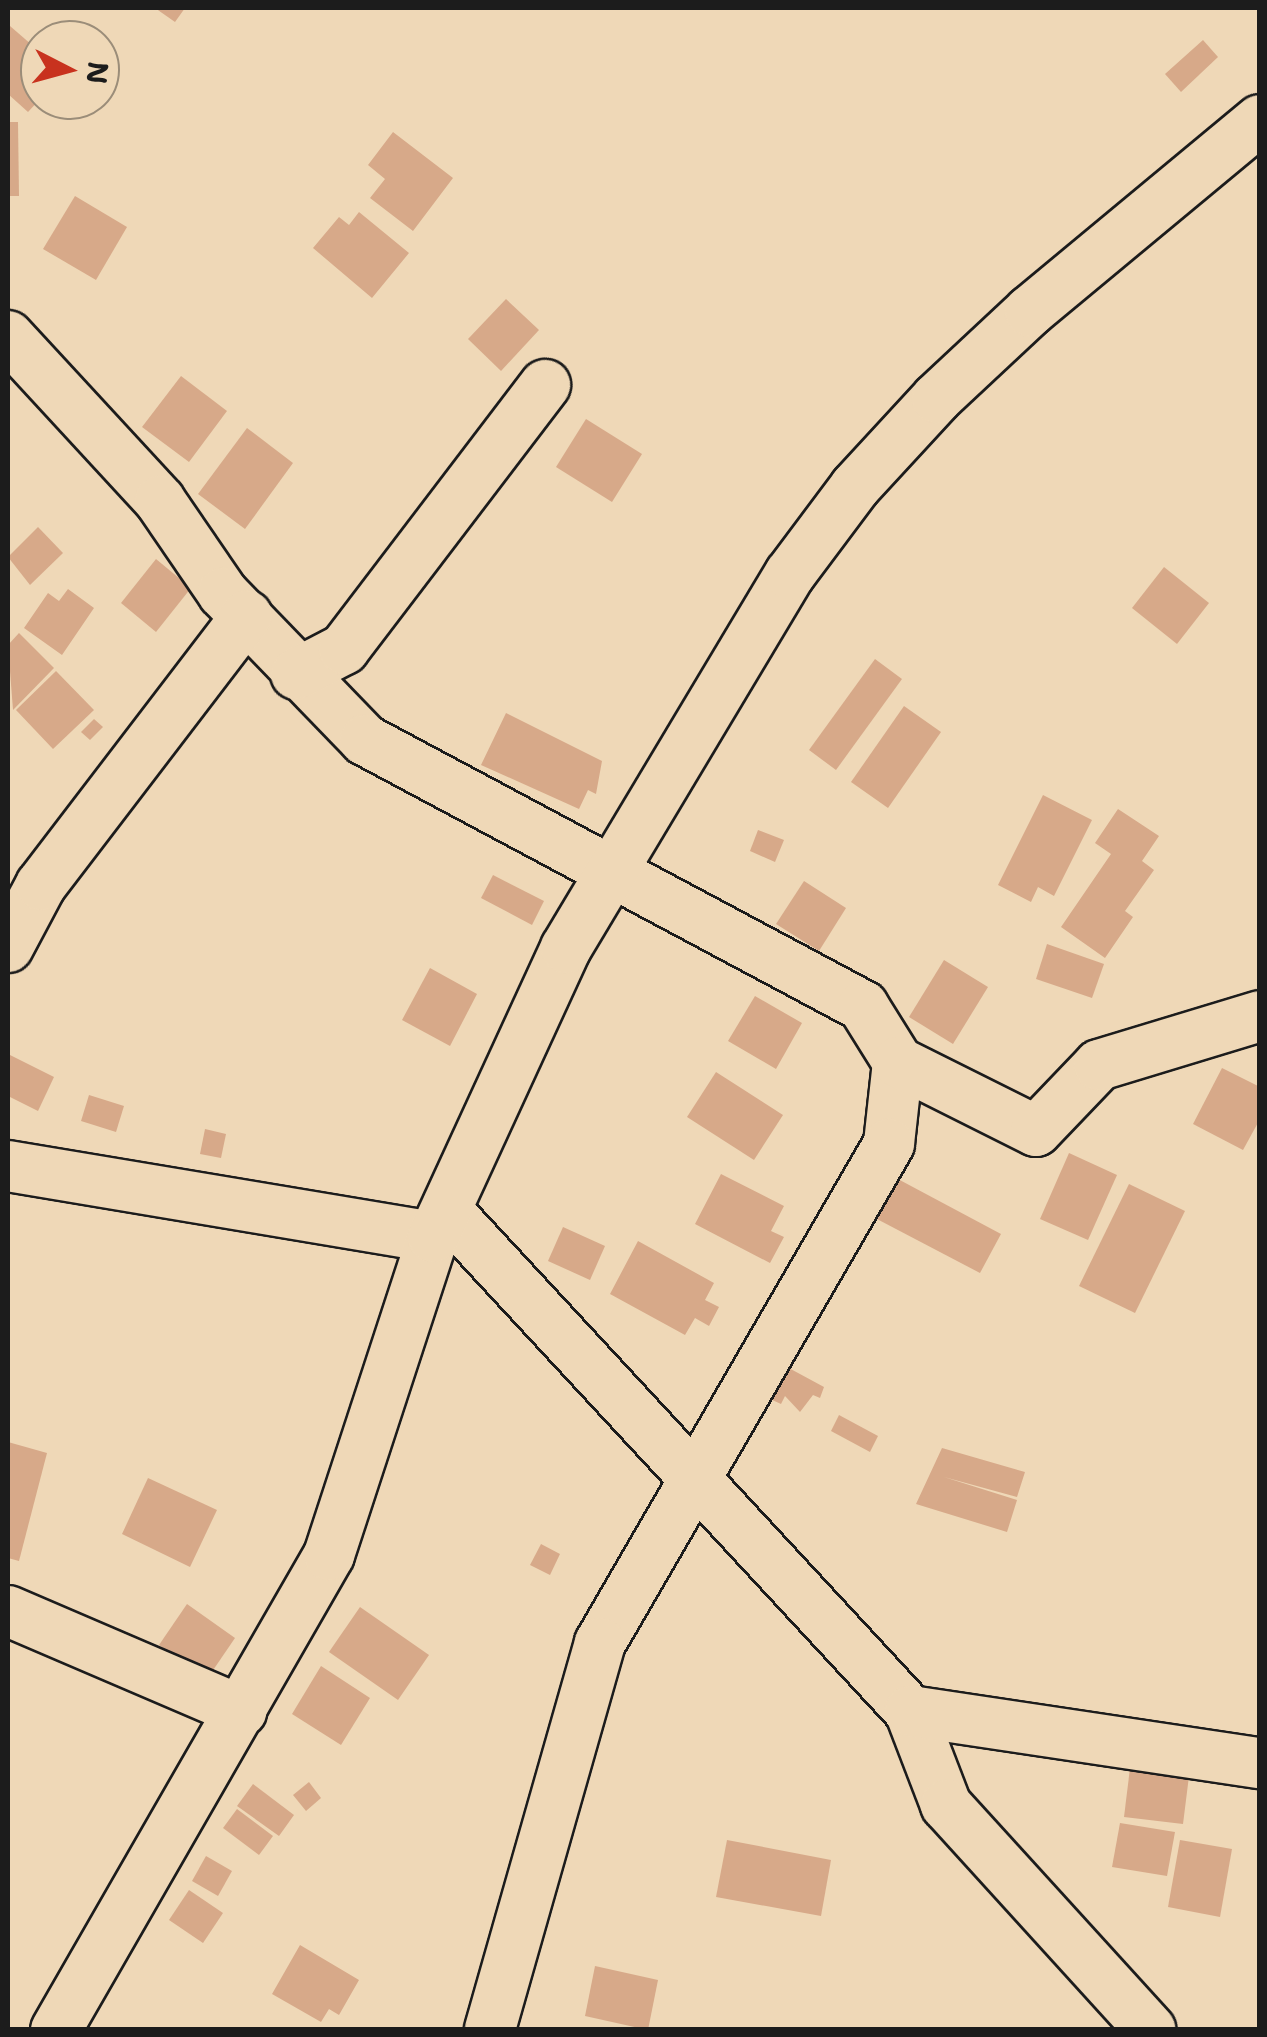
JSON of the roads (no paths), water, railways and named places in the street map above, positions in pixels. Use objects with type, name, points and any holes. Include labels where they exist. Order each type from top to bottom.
[{"type":"street","points":[[56,2030],[328,1555],[440,1224],[566,948],[790,574],[855,487],[1030,311],[1260,120]]},
{"type":"street","points":[[8,336],[160,501],[223,593],[296,674],[365,740],[613,868],[863,1006],[898,1062],[1036,1130],[1099,1066],[1260,1016]]},
{"type":"street","points":[[296,674],[344,649],[546,385]]},
{"type":"street","points":[[8,947],[41,884],[247,616]]},
{"type":"street","points":[[490,2030],[600,1643],[699,1482],[889,1144],[898,1062]]},
{"type":"street","points":[[8,1168],[440,1224],[699,1482],[910,1711],[946,1805],[1135,2022]]},
{"type":"street","points":[[8,1611],[241,1711]]},
{"type":"street","points":[[910,1711],[1260,1762]]}]
